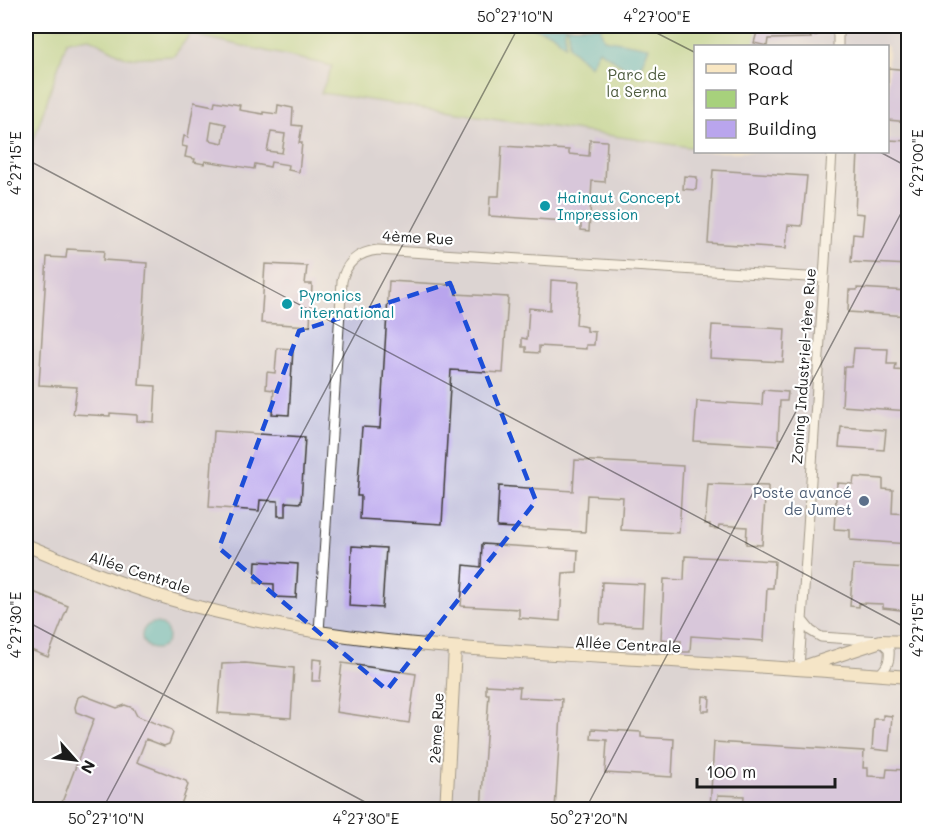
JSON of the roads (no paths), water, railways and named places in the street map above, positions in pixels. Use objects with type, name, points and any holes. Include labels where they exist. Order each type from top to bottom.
[{"type":"street","points":[[838,45],[836,30],[845,26]]},
{"type":"street","name":"Zoning Industriel-1ère Rue","points":[[799,668],[832,153]]},
{"type":"street","name":"4ème Rue","points":[[319,632],[342,281],[344,271],[358,256],[368,251],[378,250],[823,278]]},
{"type":"street","name":"Allée Centrale","points":[[26,545],[136,590],[218,612],[319,632],[455,649],[909,676]]},
{"type":"street","points":[[802,620],[811,631],[821,637],[909,642]]},
{"type":"street","points":[[799,668],[881,641]]},
{"type":"street","points":[[879,675],[887,667],[890,658],[890,648],[881,641]]},
{"type":"street","name":"2ème Rue","points":[[446,810],[455,649]]},
{"type":"water","points":[[528,26],[602,26],[600,29],[604,39],[649,47],[637,75],[599,50],[590,66],[569,47],[568,28],[565,28],[565,45],[551,33]]},
{"type":"water","points":[[155,623],[164,627],[168,636],[164,645],[155,649],[146,645],[142,636],[146,627]]},
{"type":"place","name":"Hainaut Concept Impression","points":[[545,206]]},
{"type":"place","name":"Pyronics international","points":[[287,304]]},
{"type":"place","name":"Poste avancé de Jumet","points":[[864,501]]},
{"type":"park label","name":"Parc de la Serna","points":[[637,82]]}]
